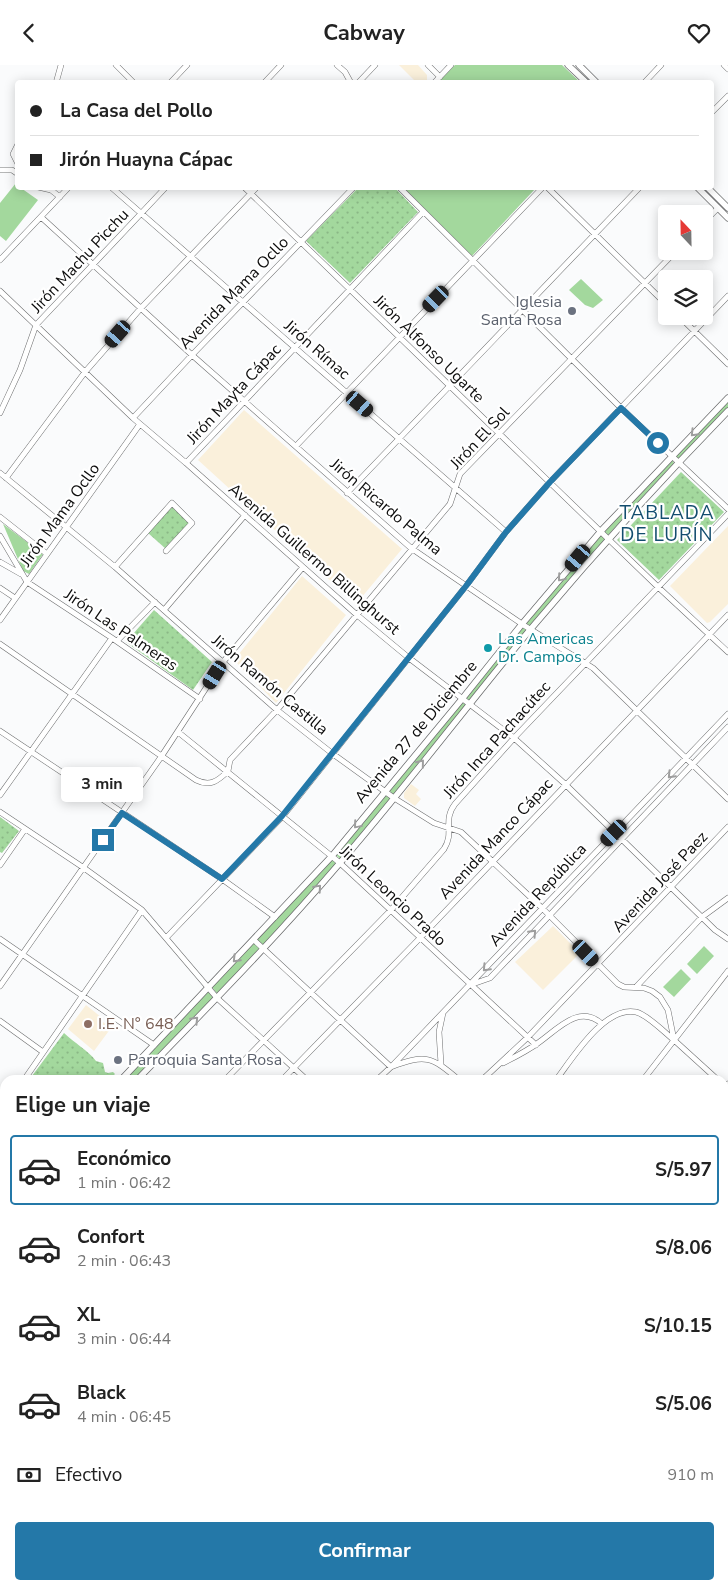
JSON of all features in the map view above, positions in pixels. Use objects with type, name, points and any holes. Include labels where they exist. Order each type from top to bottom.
[{"type":"street","points":[[57,80],[61,65]]},
{"type":"street","points":[[116,65],[131,80]]},
{"type":"street","points":[[173,80],[186,65]]},
{"type":"street","points":[[267,80],[280,65]]},
{"type":"street","points":[[337,65],[345,72],[349,80]]},
{"type":"street","points":[[361,80],[375,65]]},
{"type":"street","points":[[428,65],[440,77]]},
{"type":"street","points":[[437,80],[451,65]]},
{"type":"street","points":[[568,65],[584,80]]},
{"type":"street","points":[[579,65],[594,80]]},
{"type":"street","points":[[647,80],[661,65]]},
{"type":"street","points":[[724,65],[728,69]]},
{"type":"street","points":[[714,110],[728,96]]},
{"type":"street","points":[[0,170],[12,170],[15,172]]},
{"type":"street","points":[[51,190],[60,197]]},
{"type":"street","points":[[0,260],[66,190]]},
{"type":"street","name":"Jirón Rímac","points":[[114,190],[506,532]]},
{"type":"street","name":"Jirón Machu Picchu","points":[[0,413],[20,370],[36,325],[163,190]]},
{"type":"street","name":"Jirón Alfonso Ugarte","points":[[247,190],[658,587],[728,652]]},
{"type":"street","points":[[6,478],[85,372],[141,308],[254,190]]},
{"type":"street","name":"Avenida Mama Ocllo","points":[[133,418],[351,190]]},
{"type":"street","points":[[402,190],[621,408],[728,509]]},
{"type":"street","points":[[296,446],[540,190]]},
{"type":"street","points":[[550,190],[658,296]]},
{"type":"street","points":[[348,493],[637,190]]},
{"type":"street","points":[[700,190],[728,218]]},
{"type":"street","points":[[710,190],[728,208]]},
{"type":"street","points":[[723,203],[728,198]]},
{"type":"street","points":[[713,213],[718,208]]},
{"type":"street","name":"Jirón Mayta Cápac","points":[[186,463],[423,212]]},
{"type":"street","name":"Jirón Ricardo Palma","points":[[41,217],[192,355],[411,548],[522,624],[586,663],[728,799]]},
{"type":"street","name":"Jirón El Sol","points":[[228,771],[230,760],[277,710],[411,548],[450,504],[460,474],[667,260]]},
{"type":"street","name":"Avenida Guillermo Billinghurst","points":[[0,291],[133,418],[357,615],[409,659],[514,738],[565,784],[715,930],[728,939]]},
{"type":"street","points":[[166,938],[282,816],[409,659],[506,532],[550,482],[728,295]]},
{"type":"street","points":[[688,325],[728,364]]},
{"type":"street","name":"Avenida 27 de Diciembre","points":[[126,1075],[332,856],[522,624],[601,531],[728,398]]},
{"type":"street","name":"Avenida 27 de Diciembre","points":[[142,1075],[307,901],[608,538],[728,411]]},
{"type":"street","name":"Jirón Mama Ocllo","points":[[0,620],[140,424]]},
{"type":"street","name":"Jirón Ramón Castilla","points":[[0,473],[116,567],[277,710],[333,754],[394,798],[434,823],[461,832],[618,984],[624,987],[636,987],[652,991],[665,1003],[670,1015],[674,1040]]},
{"type":"street","points":[[116,567],[172,503],[192,523],[166,551]]},
{"type":"street","name":"Jirón Inca Pachacútec","points":[[231,1075],[390,910],[444,849],[449,839],[448,815],[452,807],[514,738],[728,514]]},
{"type":"street","points":[[164,610],[245,515]]},
{"type":"street","points":[[0,517],[47,554]]},
{"type":"street","points":[[0,535],[27,582]]},
{"type":"street","points":[[0,562],[22,574]]},
{"type":"street","points":[[0,987],[161,757],[223,662],[303,567]]},
{"type":"street","name":"Jirón Las Palmeras","points":[[27,582],[117,641],[200,699]]},
{"type":"street","points":[[0,588],[15,598]]},
{"type":"street","points":[[117,641],[155,602]]},
{"type":"street","name":"Avenida Manco Cápac","points":[[287,1075],[728,615]]},
{"type":"street","points":[[0,795],[112,638]]},
{"type":"street","points":[[0,644],[201,783],[218,781],[228,771]]},
{"type":"street","name":"Avenida República","points":[[382,1075],[728,714]]},
{"type":"street","name":"Avenida República","points":[[470,985],[490,979],[728,727]]},
{"type":"street","points":[[0,731],[222,879],[275,917]]},
{"type":"street","name":"Jirón Leoncio Prado","points":[[178,732],[332,856],[536,1045]]},
{"type":"street","points":[[0,812],[84,867],[142,910],[217,998],[301,1075]]},
{"type":"street","name":"Avenida José Paez","points":[[488,1075],[598,965],[728,827]]},
{"type":"street","points":[[0,865],[25,829]]},
{"type":"street","points":[[298,893],[307,901]]},
{"type":"street","points":[[636,987],[702,917],[728,898]]},
{"type":"street","points":[[27,1075],[142,910]]},
{"type":"street","points":[[0,939],[154,1045]]},
{"type":"street","points":[[254,940],[391,1067],[418,1059],[432,1059],[453,1075]]},
{"type":"street","points":[[647,1075],[728,971]]},
{"type":"street","points":[[560,1075],[590,1035],[602,1024],[618,1015],[636,1012],[644,1016],[674,1040],[712,1075]]},
{"type":"street","points":[[441,1064],[438,1032],[443,1013]]},
{"type":"street","points":[[499,1066],[536,1045],[569,1020],[582,1016],[596,1018],[602,1024]]},
{"type":"street","points":[[0,1021],[43,1052]]},
{"type":"shaded area","points":[[399,65],[418,65],[427,75],[427,80],[414,80]]},
{"type":"shaded area","points":[[244,410],[402,549],[356,604],[198,460]]},
{"type":"shaded area","points":[[728,526],[728,604],[707,623],[670,586]]},
{"type":"shaded area","points":[[302,576],[346,615],[276,703],[234,660]]},
{"type":"shaded area","points":[[411,784],[419,790],[416,794],[421,799],[415,806],[404,798],[404,793]]},
{"type":"shaded area","points":[[553,926],[580,953],[543,990],[515,962]]},
{"type":"shaded area","name":"I.E. N° 648","points":[[86,1005],[101,1017],[99,1019],[111,1028],[94,1051],[68,1029]]},
{"type":"green space","points":[[455,65],[562,65],[578,80],[440,80]]},
{"type":"green space","points":[[15,184],[15,190],[24,190],[38,200],[6,241],[0,236],[0,203]]},
{"type":"green space","points":[[356,190],[397,190],[418,212],[350,283],[306,241]]},
{"type":"green space","points":[[406,190],[534,190],[472,256]]},
{"type":"green space","points":[[581,279],[603,300],[593,308],[585,305],[569,290]]},
{"type":"green space","points":[[728,401],[728,408],[678,460],[675,456]]},
{"type":"green space","points":[[672,460],[674,463],[608,535],[604,532]]},
{"type":"green space","points":[[681,472],[724,512],[659,580],[617,540]]},
{"type":"green space","points":[[172,507],[190,523],[166,549],[148,533]]},
{"type":"green space","points":[[3,524],[43,554],[29,574],[23,571]]},
{"type":"green space","points":[[601,534],[605,539],[530,626],[526,623]]},
{"type":"green space","points":[[154,610],[212,662],[193,690],[126,642]]},
{"type":"green space","points":[[522,626],[528,630],[468,701],[465,698]]},
{"type":"green space","points":[[462,702],[466,705],[393,795],[389,790]]},
{"type":"green space","points":[[385,794],[391,799],[341,860],[335,854]]},
{"type":"green space","points":[[0,817],[19,831],[2,853],[0,852]]},
{"type":"green space","points":[[332,858],[338,864],[218,995],[212,987]]},
{"type":"green space","points":[[704,946],[714,956],[697,974],[687,964]]},
{"type":"green space","points":[[681,969],[691,979],[674,997],[663,987]]},
{"type":"green space","points":[[208,991],[214,998],[140,1075],[128,1075]]},
{"type":"green space","points":[[64,1033],[96,1061],[103,1063],[105,1072],[113,1072],[115,1074],[114,1075],[33,1075]]},
{"type":"place","name":"Iglesia Santa Rosa","points":[[572,311]]},
{"type":"place","name":"Las Americas Dr. Campos","points":[[488,648]]},
{"type":"place","name":"I.E. N° 648","points":[[88,1024]]},
{"type":"place","name":"Parroquia Santa Rosa","points":[[118,1060]]},
{"type":"district","name":"TABLADA DE LURÍN","points":[[667,524]]},
{"type":"route","points":[[103,840],[122,813],[222,879],[282,816],[466,586],[506,532],[550,482],[621,408],[658,443]]}]
